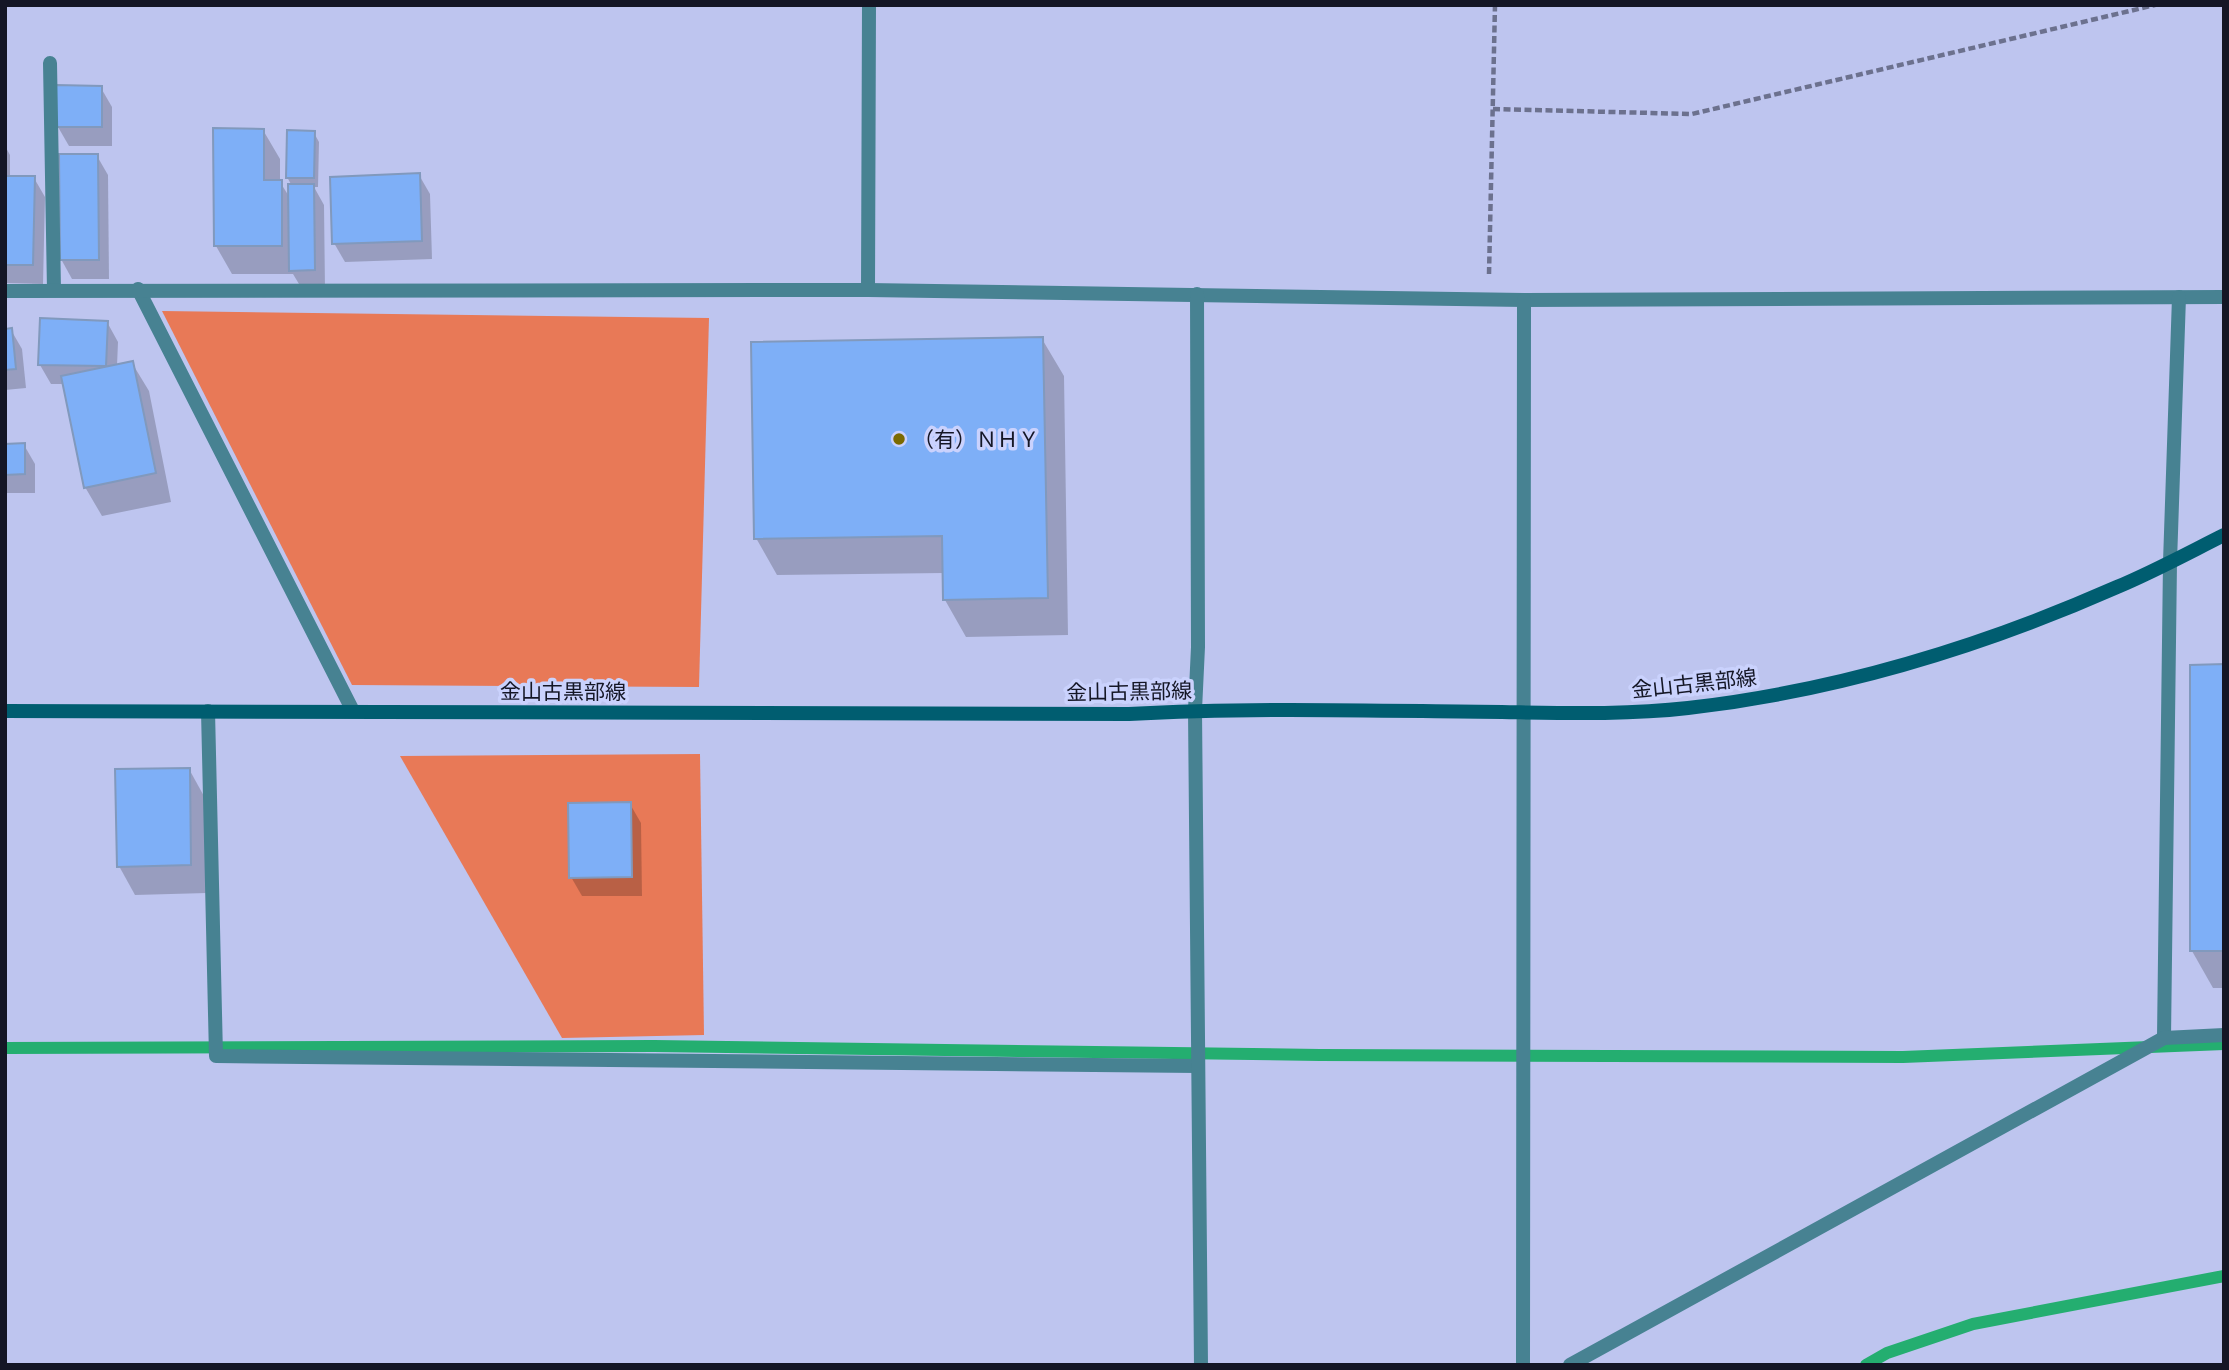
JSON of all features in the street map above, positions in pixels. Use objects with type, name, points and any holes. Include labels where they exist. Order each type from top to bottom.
[{"type":"main road","name":"金山古黒部線","points":[[5,711],[1129,714],[1195,710],[1589,713],[1686,708],[1766,697],[1843,681],[1938,655],[2118,587],[2224,535]]},
{"type":"street","points":[[869,5],[869,290]]},
{"type":"street","points":[[50,63],[54,290]]},
{"type":"street","points":[[138,289],[353,711]]},
{"type":"street","points":[[5,291],[869,290],[1488,300],[2224,297]]},
{"type":"street","points":[[1197,294],[1198,647],[1195,710],[1201,1365]]},
{"type":"street","points":[[2164,1038],[2170,562],[2179,297]]},
{"type":"street","points":[[1524,300],[1524,1365]]},
{"type":"street","points":[[208,711],[216,1056],[1198,1066]]},
{"type":"street","points":[[1570,1365],[2164,1038],[2224,1035]]},
{"type":"path","points":[[1488,300],[1495,5]]},
{"type":"path","points":[[1493,109],[1692,114],[2155,5]]},
{"type":"shaded area","points":[[162,311],[709,318],[699,687],[352,685]]},
{"type":"shaded area","points":[[700,754],[704,1035],[562,1038],[400,756]]},
{"type":"building","points":[[56,85],[102,86],[102,127],[56,127]]},
{"type":"building","points":[[213,128],[264,129],[264,180],[282,180],[282,246],[214,246]]},
{"type":"building","points":[[287,130],[315,131],[314,178],[286,178]]},
{"type":"building","points":[[59,154],[98,154],[99,260],[60,260]]},
{"type":"building","points":[[420,173],[422,241],[332,244],[330,177]]},
{"type":"building","points":[[5,176],[35,176],[33,265],[5,265]]},
{"type":"building","points":[[288,184],[314,184],[315,270],[289,271]]},
{"type":"building","points":[[40,318],[108,321],[106,366],[38,365]]},
{"type":"building","points":[[12,328],[16,369],[5,370],[5,329]]},
{"type":"building","name":"（有）ＮＨＹ","points":[[1043,337],[1048,598],[943,600],[942,536],[754,539],[751,342]]},
{"type":"building","points":[[133,361],[156,473],[84,488],[61,376]]},
{"type":"building","points":[[25,443],[25,474],[5,475],[5,444]]},
{"type":"building","points":[[2224,664],[2224,951],[2190,951],[2190,665]]},
{"type":"building","points":[[190,768],[191,865],[117,867],[115,769]]},
{"type":"building","points":[[631,802],[632,877],[569,878],[568,803]]},
{"type":"waterway","points":[[5,1048],[654,1046],[1320,1055],[1903,1057],[2224,1044]]},
{"type":"waterway","points":[[1866,1365],[1887,1353],[1973,1324],[2224,1276]]},
{"type":"place","name":"（有）ＮＨＹ","points":[[899,439]]}]
